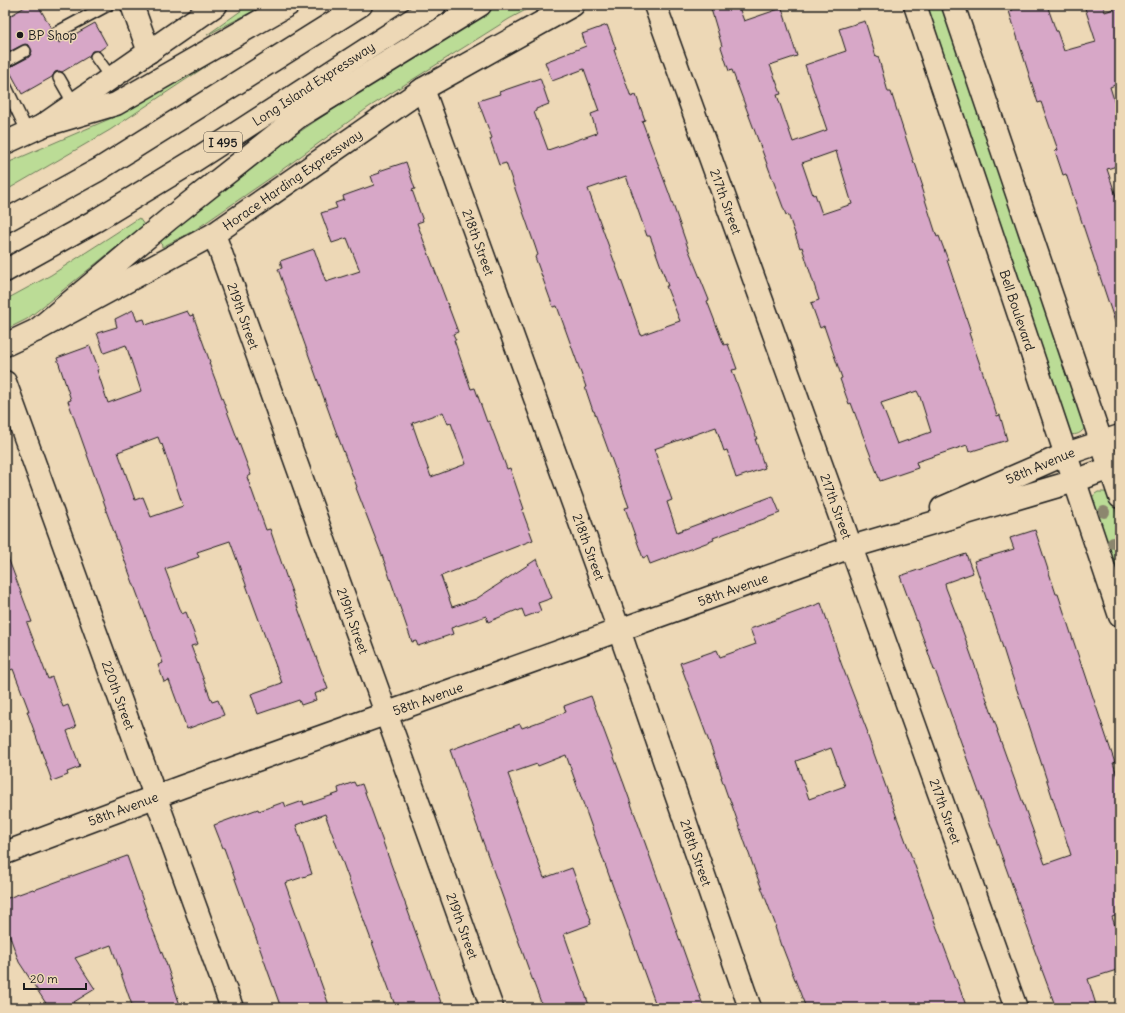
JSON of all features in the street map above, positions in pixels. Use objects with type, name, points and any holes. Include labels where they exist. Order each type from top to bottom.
[{"type":"main road","points":[[132,5],[149,52]]},
{"type":"main road","points":[[35,130],[216,5]]},
{"type":"main road","points":[[5,143],[35,130],[116,104],[288,5]]},
{"type":"main road","points":[[5,221],[98,170],[361,5]]},
{"type":"main road","name":"Long Island Expressway","points":[[5,270],[95,221],[192,162],[435,5]]},
{"type":"main road","points":[[37,330],[169,218],[298,117],[480,5]]},
{"type":"main road","name":"Horace Harding Expressway","points":[[5,345],[37,330],[214,234],[423,88],[573,5]]},
{"type":"main road","name":"217th Street","points":[[655,5],[1016,1008]]},
{"type":"main road","name":"Bell Boulevard","points":[[915,5],[1120,616]]},
{"type":"main road","points":[[953,5],[1111,439],[1120,497]]},
{"type":"main road","name":"218th Street","points":[[423,88],[618,630],[750,1008]]},
{"type":"main road","name":"219th Street","points":[[214,234],[492,1008]]},
{"type":"main road","name":"220th Street","points":[[7,395],[232,1008]]},
{"type":"main road","name":"58th Avenue","points":[[851,547],[1066,454],[1111,439]]},
{"type":"main road","name":"58th Avenue","points":[[5,853],[387,713],[851,547],[1075,481],[1115,466]]},
{"type":"lane","points":[[54,34],[75,28],[108,5]]},
{"type":"lane","points":[[5,62],[25,51]]},
{"type":"lane","points":[[96,57],[111,78]]},
{"type":"lane","points":[[59,78],[74,104]]},
{"type":"lane","points":[[5,85],[35,130]]},
{"type":"green space","points":[[249,5],[265,5],[207,35]]},
{"type":"green space","points":[[494,5],[535,5],[509,19],[369,107],[195,230],[162,247],[160,237],[260,159],[469,19]]},
{"type":"green space","points":[[922,5],[945,5],[1085,427],[1079,434],[1070,434]]},
{"type":"green space","points":[[247,39],[110,130],[5,191],[5,164],[114,117]]},
{"type":"green space","points":[[139,218],[144,225],[27,319],[5,330],[5,300],[51,275]]},
{"type":"green space","points":[[1098,492],[1105,492],[1111,497],[1120,523],[1120,596],[1090,500]]},
{"type":"building","points":[[28,5],[38,5],[51,28],[47,34],[48,38],[51,40],[58,40],[59,43],[95,23],[107,45],[99,51],[92,51],[89,56],[62,72],[55,72],[52,77],[22,94],[8,68],[29,57],[32,51],[29,45],[25,44],[5,54],[5,19]]},
{"type":"building","points":[[722,5],[738,5],[744,21],[782,8],[797,56],[770,65],[781,94],[777,95],[793,142],[827,130],[805,65],[846,51],[839,29],[865,21],[876,57],[878,56],[888,92],[891,92],[923,187],[921,187],[937,237],[939,236],[948,260],[971,332],[969,333],[997,416],[1000,415],[1007,440],[969,452],[967,445],[916,462],[918,468],[880,481],[851,403],[849,404],[840,379],[842,378],[824,326],[820,328],[811,303],[819,300],[802,247],[800,248],[788,214],[786,215],[732,70],[729,71],[711,9]],"holes":[[[836,151],[852,204],[822,214],[815,194],[813,195],[802,163]],[[917,391],[931,432],[897,444],[881,403]]]},
{"type":"building","points":[[1012,5],[1047,5],[1064,51],[1096,42],[1084,5],[1103,5],[1105,12],[1120,7],[1120,83],[1110,87],[1120,119],[1120,165],[1107,169],[1120,208],[1120,327],[1117,328],[1066,174],[1063,175],[1055,151],[1058,150],[1041,102],[1038,103],[1009,11],[1013,10]]},
{"type":"building","points":[[607,25],[616,49],[614,50],[631,97],[636,95],[645,120],[642,121],[688,248],[709,300],[707,301],[724,345],[728,344],[737,369],[732,370],[757,439],[755,439],[765,468],[736,478],[727,450],[724,451],[716,427],[654,449],[672,500],[667,502],[677,532],[773,496],[780,513],[650,564],[647,556],[643,558],[625,508],[629,507],[593,411],[557,306],[553,307],[535,257],[538,255],[506,163],[499,165],[490,139],[492,138],[478,101],[540,78],[549,104],[536,109],[534,112],[548,150],[597,133],[591,114],[599,111],[584,69],[552,81],[545,62],[586,46],[582,34]],"holes":[[[626,176],[647,236],[650,236],[668,286],[666,286],[680,321],[641,335],[588,189]]]},
{"type":"building","points":[[406,162],[415,189],[412,190],[423,221],[417,223],[458,332],[453,334],[456,340],[454,340],[471,389],[475,388],[487,422],[489,421],[507,469],[510,468],[524,509],[522,510],[533,540],[441,576],[452,607],[476,599],[537,559],[552,598],[538,603],[541,611],[525,617],[522,609],[488,622],[486,616],[451,628],[453,634],[418,646],[416,641],[412,642],[278,269],[282,268],[280,261],[314,249],[326,282],[360,271],[347,238],[332,243],[321,213],[337,208],[335,203],[344,200],[343,196],[374,185],[371,176],[380,173],[379,171]],"holes":[[[443,412],[448,424],[451,423],[466,464],[431,477],[412,423]]]},
{"type":"building","points":[[133,310],[137,321],[144,319],[146,325],[187,311],[190,316],[193,315],[210,362],[209,363],[251,475],[247,477],[266,530],[270,529],[328,689],[314,694],[316,700],[301,705],[299,700],[258,714],[251,694],[282,683],[230,541],[197,552],[199,557],[165,569],[182,614],[186,612],[198,644],[191,646],[212,702],[218,700],[224,715],[187,729],[169,680],[164,682],[158,665],[163,663],[105,508],[68,401],[71,400],[57,358],[90,346],[99,370],[97,370],[108,403],[141,391],[126,345],[104,353],[97,333],[117,327],[115,319]],"holes":[[[158,437],[161,445],[162,444],[183,506],[151,517],[143,497],[135,500],[118,452]]]},
{"type":"building","points":[[1035,530],[1056,594],[1058,594],[1083,667],[1115,763],[1113,763],[1120,783],[1120,914],[1112,917],[1120,940],[1120,969],[1088,979],[1097,1008],[1056,1008],[900,576],[966,554],[973,573],[945,583],[946,588],[1045,864],[1071,855],[974,561],[1014,549],[1010,538]]},
{"type":"building","points":[[7,555],[32,622],[27,623],[48,679],[52,677],[63,707],[68,705],[76,727],[67,731],[80,767],[67,772],[68,775],[52,781],[27,711],[29,711],[13,669],[5,672],[5,556]]},
{"type":"building","points":[[821,603],[841,663],[868,733],[867,734],[896,815],[967,1008],[806,1008],[781,946],[775,927],[776,926],[680,663],[717,650],[720,657],[756,644],[750,629]],"holes":[[[831,748],[845,786],[809,799],[796,761]]]},
{"type":"building","points":[[591,696],[704,1008],[657,1008],[566,755],[538,766],[537,764],[508,774],[518,802],[516,802],[544,878],[572,868],[591,920],[591,924],[564,934],[590,1008],[543,1008],[530,973],[450,750],[520,724],[522,728],[566,712],[564,706]]},
{"type":"building","points":[[354,782],[356,786],[362,784],[443,1008],[396,1008],[325,814],[296,825],[312,874],[285,883],[330,1008],[281,1008],[224,848],[214,825],[258,809],[259,811],[284,802],[286,807],[303,801],[304,805],[339,793],[338,788]]},
{"type":"building","points":[[127,856],[181,1008],[133,1008],[111,945],[75,958],[95,989],[74,1002],[77,1008],[49,1008],[19,962],[5,923],[5,899]]},
{"type":"place","name":"BP Shop","points":[[20,35]]}]
